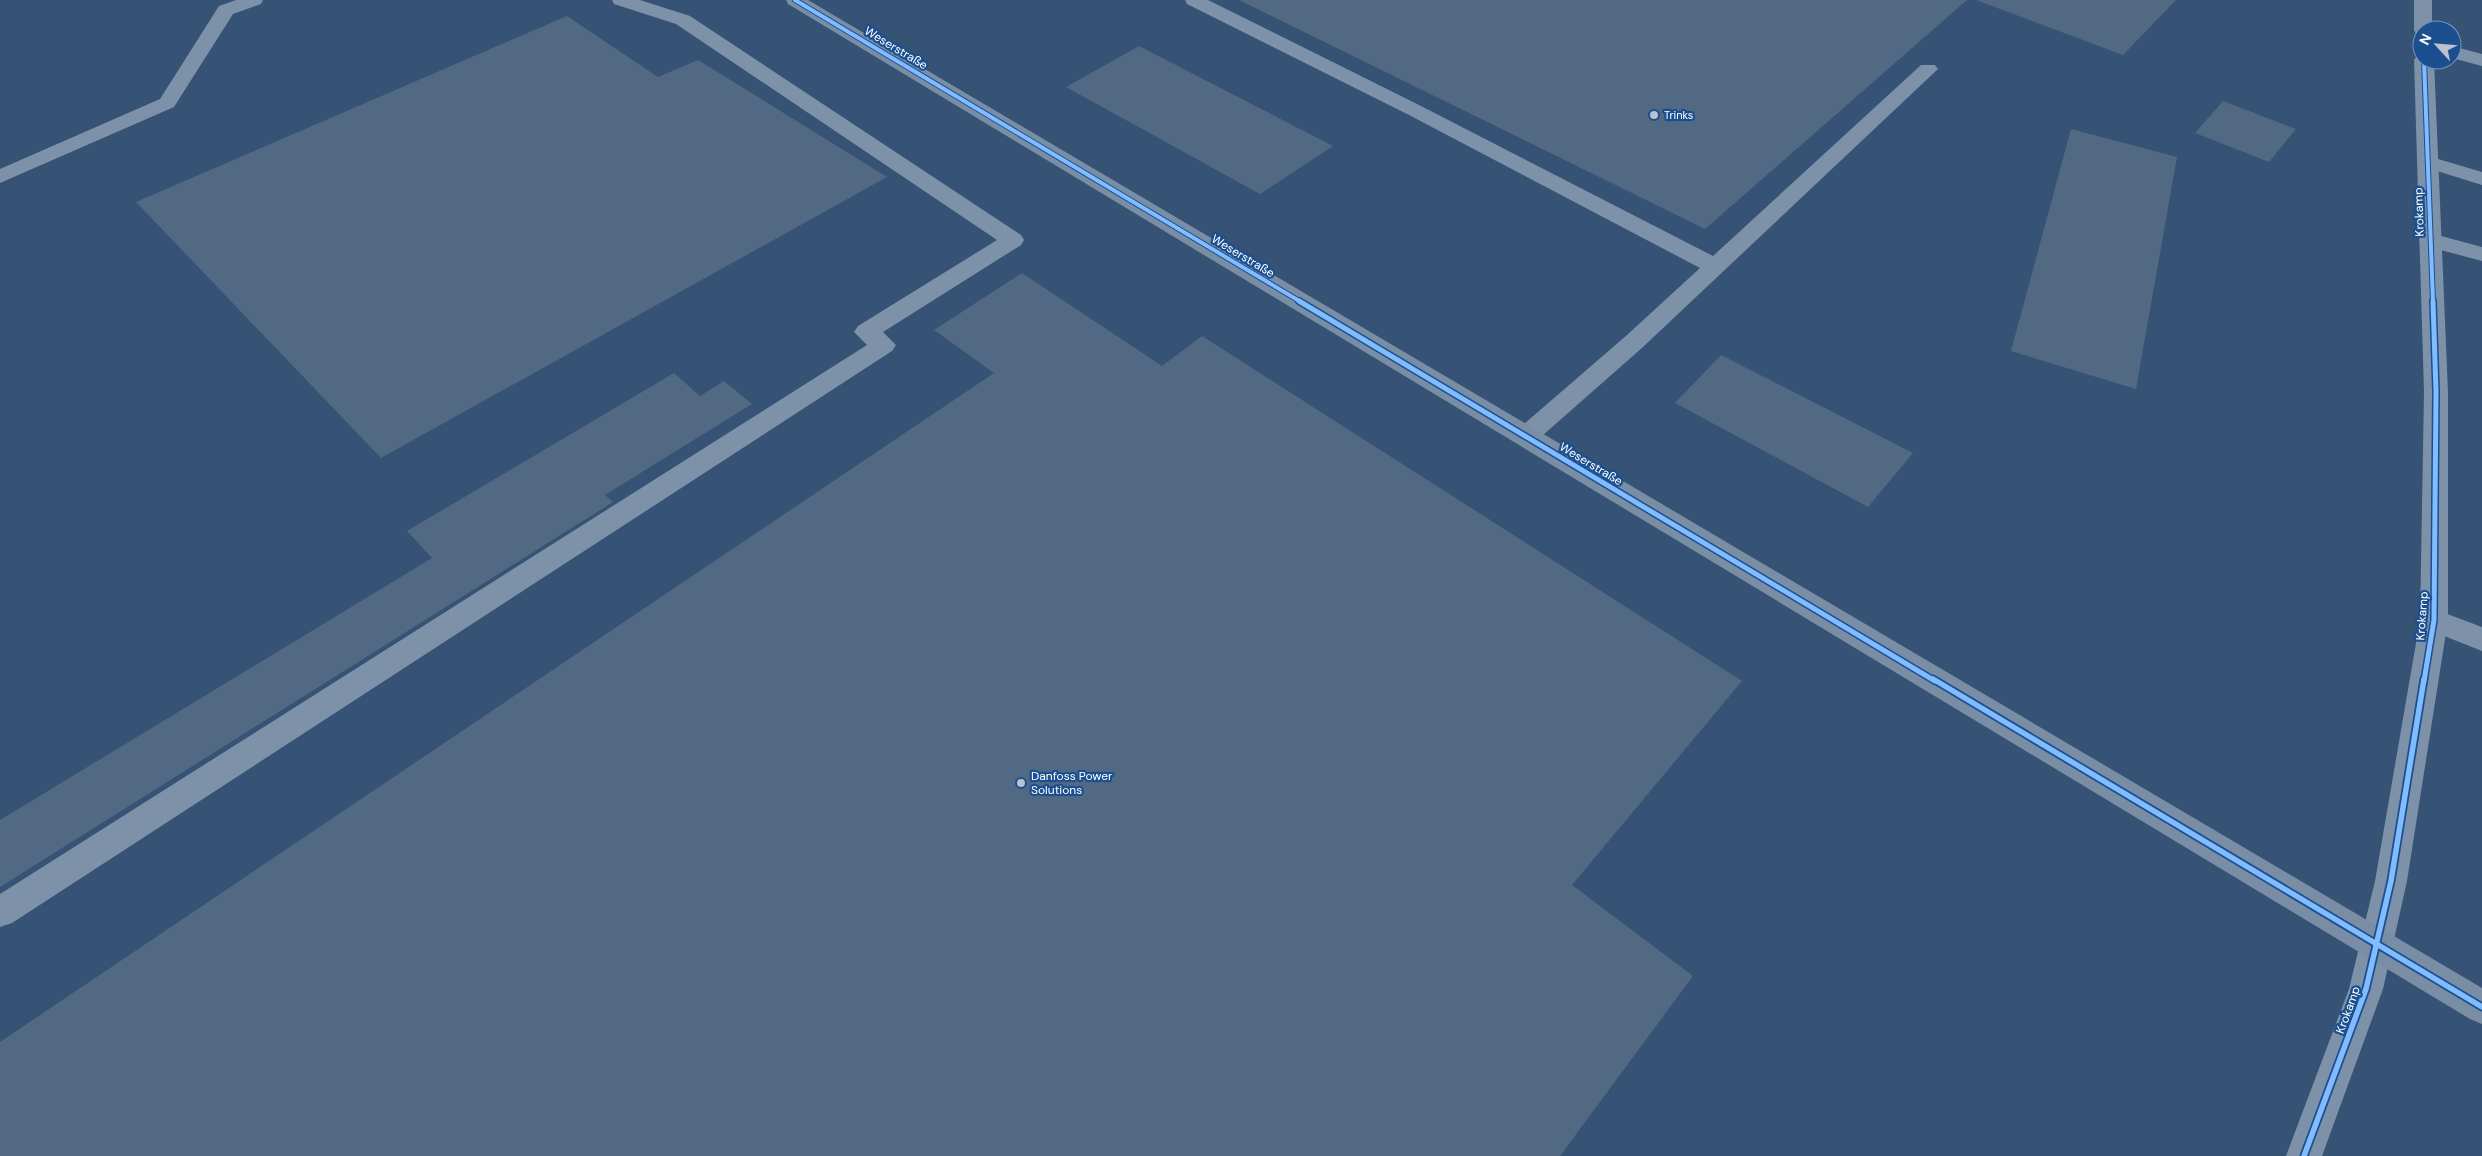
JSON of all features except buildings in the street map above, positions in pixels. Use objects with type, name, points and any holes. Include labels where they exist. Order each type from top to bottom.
[{"type":"street","points":[[0,176],[167,103],[226,10],[254,0]]},
{"type":"street","points":[[0,912],[884,345],[866,332],[1013,240],[683,20],[621,0]]},
{"type":"street","name":"Weserstraße","points":[[795,0],[2482,1008]]},
{"type":"street","points":[[1194,0],[1416,111],[1715,266]]},
{"type":"street","points":[[2422,0],[2423,20]]},
{"type":"street","points":[[2462,55],[2482,60]]},
{"type":"street","points":[[1525,437],[1635,341],[1928,69]]},
{"type":"street","name":"Krokamp","points":[[2304,1156],[2366,989],[2391,880],[2434,620],[2436,392],[2424,70]]},
{"type":"street","points":[[2428,162],[2482,179]]},
{"type":"street","points":[[2430,240],[2482,254]]},
{"type":"street","points":[[2434,620],[2482,639]]},
{"type":"cycle path","points":[[795,0],[2482,1007]]},
{"type":"cycle path","points":[[2304,1156],[2366,989],[2391,881],[2434,620],[2436,392],[2424,70]]},
{"type":"place","name":"Trinks","points":[[1654,115]]},
{"type":"place","name":"Danfoss Power Solutions","points":[[1021,783]]}]
